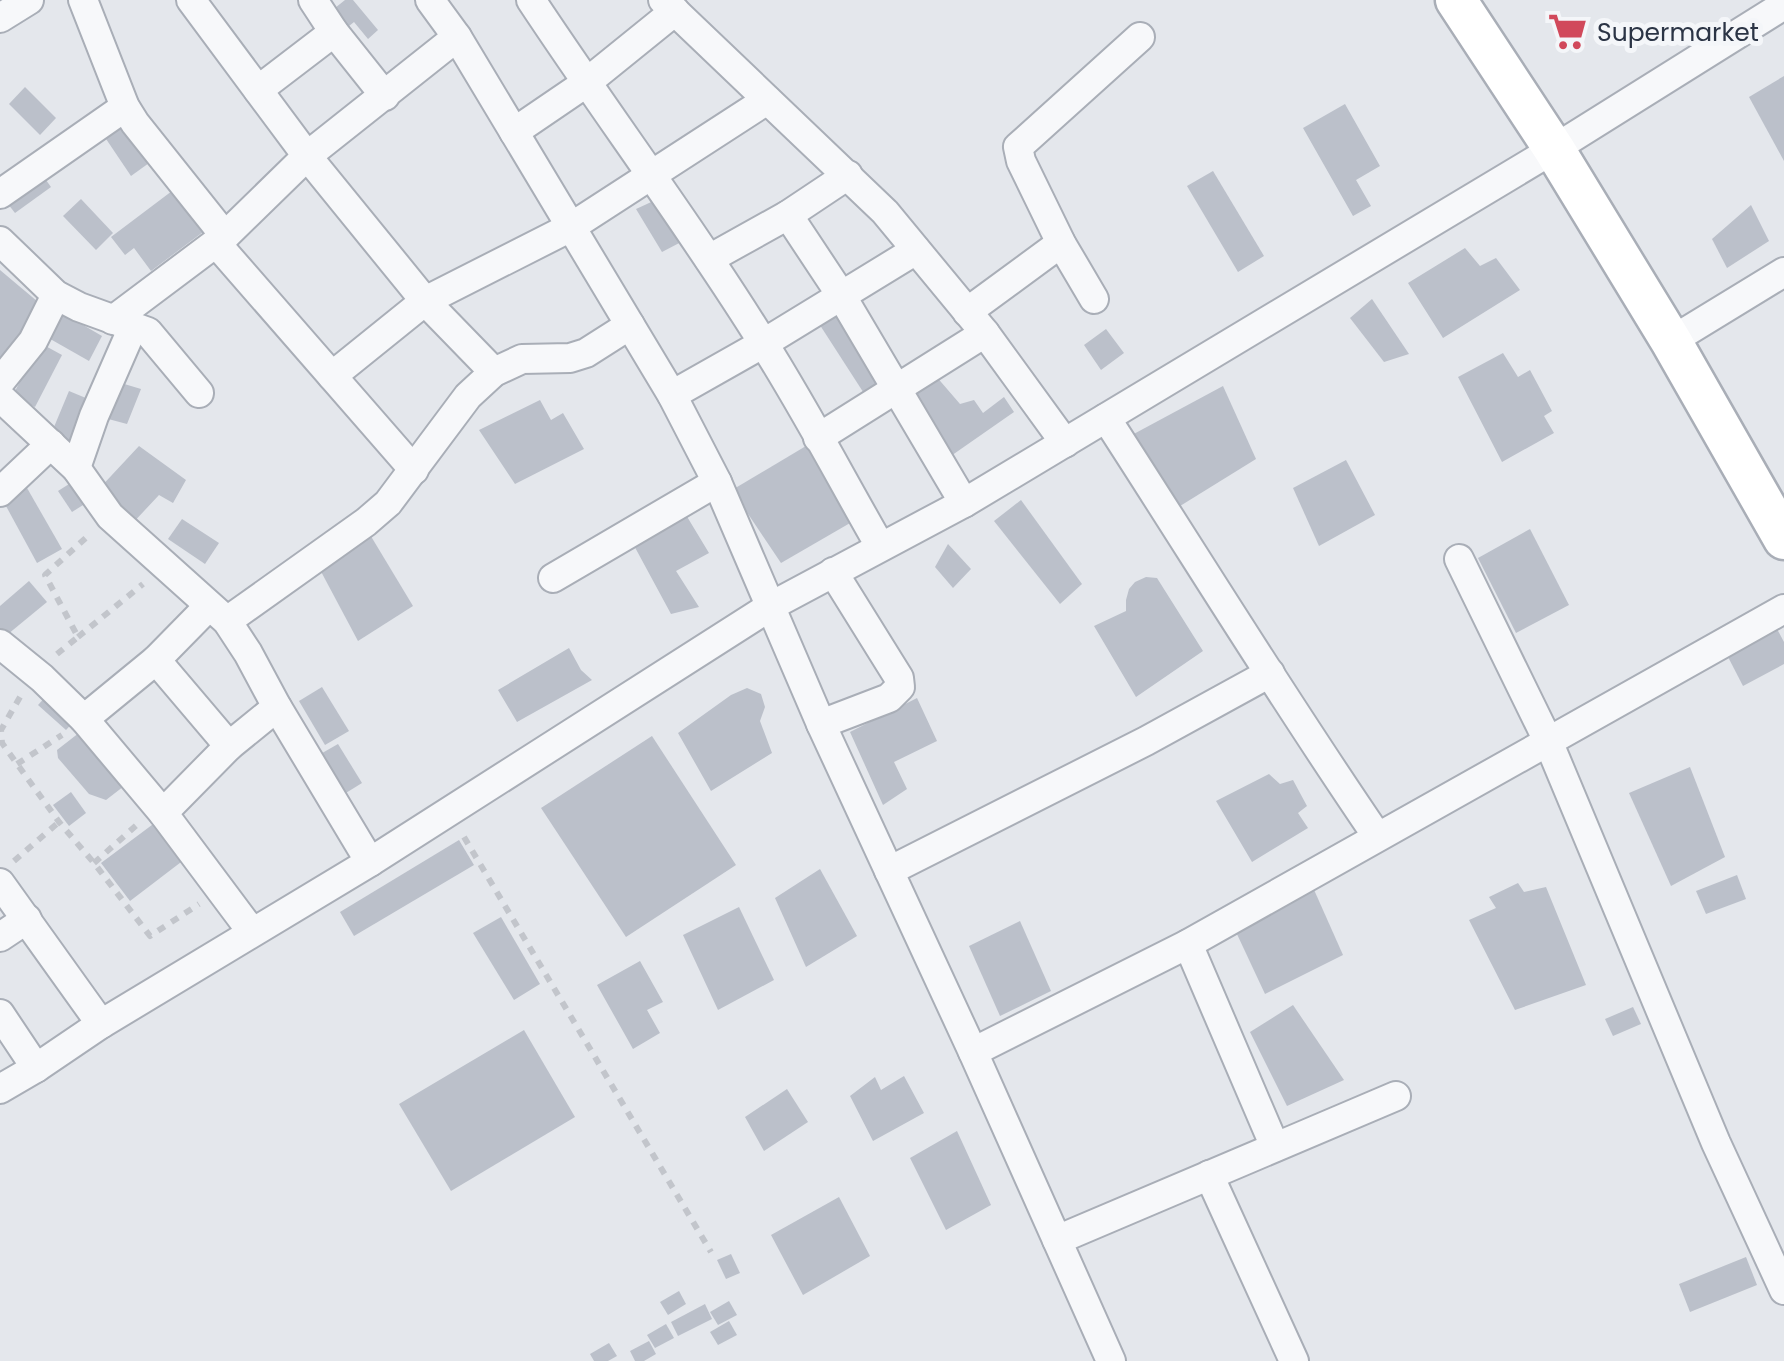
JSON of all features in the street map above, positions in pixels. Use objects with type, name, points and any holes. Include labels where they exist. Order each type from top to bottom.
[{"type":"street","points":[[0,18],[29,0]]},
{"type":"street","points":[[83,0],[135,123],[220,240],[414,470]]},
{"type":"street","points":[[191,0],[307,156],[425,301],[494,372]]},
{"type":"street","points":[[430,0],[457,37],[630,325],[717,482],[821,724],[1110,1361]]},
{"type":"street","points":[[531,0],[764,343],[880,546]]},
{"type":"street","points":[[1456,0],[1554,149],[1780,521]]},
{"type":"street","points":[[0,1088],[370,862],[770,606],[964,503],[1554,149],[1784,5]]},
{"type":"street","points":[[514,132],[586,83],[669,6],[885,212],[976,322],[1065,443]]},
{"type":"street","points":[[258,90],[326,10],[384,96]]},
{"type":"street","points":[[76,468],[123,324],[220,240],[307,156],[457,37]]},
{"type":"street","points":[[1094,299],[1020,161],[1018,147],[1140,37]]},
{"type":"street","points":[[332,376],[425,301],[571,227],[767,100]]},
{"type":"street","points":[[0,194],[125,107]]},
{"type":"street","points":[[709,259],[848,175]]},
{"type":"street","points":[[788,214],[841,295],[964,503]]},
{"type":"street","points":[[818,438],[898,390],[1061,243]]},
{"type":"street","points":[[1,245],[56,295],[123,324],[143,328],[199,393]]},
{"type":"street","points":[[672,396],[916,250]]},
{"type":"street","points":[[1671,341],[1784,272]]},
{"type":"street","points":[[0,382],[33,341],[56,295]]},
{"type":"street","points":[[84,719],[218,613],[378,512],[468,396],[494,372],[522,359],[570,358],[586,353],[630,325]]},
{"type":"street","points":[[0,397],[76,468],[110,516],[218,613],[248,653],[370,862]]},
{"type":"street","points":[[1106,418],[1302,726],[1377,836]]},
{"type":"street","points":[[0,492],[52,444]]},
{"type":"street","points":[[553,578],[717,482]]},
{"type":"street","points":[[1459,559],[1548,741],[1716,1142],[1784,1290]]},
{"type":"street","points":[[821,724],[889,698],[900,686],[899,678],[834,572]]},
{"type":"street","points":[[973,1052],[1188,944],[1784,609]]},
{"type":"street","points":[[0,644],[84,719],[161,809],[252,932]]},
{"type":"street","points":[[156,660],[229,746]]},
{"type":"street","points":[[889,871],[1146,741],[1270,673]]},
{"type":"street","points":[[161,809],[277,708]]},
{"type":"street","points":[[0,883],[101,1024]]},
{"type":"street","points":[[0,938],[27,919]]},
{"type":"street","points":[[1188,944],[1275,1147]]},
{"type":"street","points":[[0,1014],[36,1068]]},
{"type":"street","points":[[1057,1240],[1396,1096]]},
{"type":"street","points":[[1209,1175],[1294,1361]]},
{"type":"path","points":[[78,637],[44,576],[110,516]]},
{"type":"path","points":[[165,566],[34,673],[1,730],[1,744],[150,936],[221,890]]},
{"type":"path","points":[[17,764],[84,719]]},
{"type":"path","points":[[94,863],[161,809]]},
{"type":"path","points":[[448,811],[711,1252]]},
{"type":"path","points":[[0,873],[59,822]]},
{"type":"building","points":[[345,0],[353,0],[378,30],[368,39],[354,22],[344,30],[330,12]]},
{"type":"building","points":[[1784,76],[1784,161],[1749,97]]},
{"type":"building","points":[[25,87],[56,118],[40,135],[9,104]]},
{"type":"building","points":[[1345,104],[1380,166],[1356,180],[1371,206],[1353,216],[1303,128]]},
{"type":"building","points":[[118,117],[149,163],[131,176],[100,130]]},
{"type":"building","points":[[38,169],[51,187],[15,213],[1,195]]},
{"type":"building","points":[[1213,171],[1264,256],[1238,272],[1187,186]]},
{"type":"building","points":[[172,191],[203,232],[151,271],[134,248],[125,255],[111,237]]},
{"type":"building","points":[[660,198],[685,240],[662,252],[636,209]]},
{"type":"building","points":[[81,199],[113,233],[96,250],[63,216]]},
{"type":"building","points":[[1751,205],[1769,241],[1727,268],[1712,239]]},
{"type":"building","points":[[1465,248],[1480,266],[1496,258],[1520,290],[1443,338],[1408,283]]},
{"type":"building","points":[[0,270],[44,307],[0,361]]},
{"type":"building","points":[[1372,299],[1409,354],[1384,362],[1350,318]]},
{"type":"building","points":[[843,303],[888,382],[867,398],[816,319]]},
{"type":"building","points":[[59,311],[102,336],[89,361],[45,336]]},
{"type":"building","points":[[1106,329],[1124,353],[1101,370],[1084,345]]},
{"type":"building","points":[[40,343],[62,355],[35,407],[13,395]]},
{"type":"building","points":[[1503,353],[1518,377],[1530,370],[1552,411],[1544,416],[1554,433],[1502,462],[1458,377]]},
{"type":"building","points":[[935,375],[960,404],[974,400],[983,413],[1004,397],[1014,412],[948,458],[902,392]]},
{"type":"building","points":[[111,380],[141,389],[127,424],[97,416]]},
{"type":"building","points":[[1223,386],[1256,459],[1172,511],[1130,436]]},
{"type":"building","points":[[69,391],[93,401],[73,448],[54,427]]},
{"type":"building","points":[[540,400],[551,420],[563,413],[584,449],[515,484],[479,430]]},
{"type":"building","points":[[816,440],[857,519],[781,563],[732,490]]},
{"type":"building","points":[[139,446],[186,480],[173,503],[159,495],[130,526],[97,491]]},
{"type":"building","points":[[1346,460],[1375,515],[1319,546],[1293,488]]},
{"type":"building","points":[[77,479],[91,500],[72,512],[58,491]]},
{"type":"building","points":[[23,481],[62,549],[37,563],[0,495]]},
{"type":"building","points":[[1021,500],[1082,584],[1060,604],[994,521]]},
{"type":"building","points":[[683,510],[709,553],[676,571],[699,607],[671,614],[631,540]]},
{"type":"building","points":[[182,519],[219,543],[205,564],[168,539]]},
{"type":"building","points":[[1530,529],[1569,605],[1516,633],[1478,558]]},
{"type":"building","points":[[369,533],[413,606],[358,641],[317,564]]},
{"type":"building","points":[[948,544],[971,569],[953,588],[935,567]]},
{"type":"building","points":[[1146,577],[1157,578],[1203,651],[1136,697],[1094,626],[1126,611],[1129,589]]},
{"type":"building","points":[[29,581],[47,602],[2,639],[0,606]]},
{"type":"building","points":[[1777,629],[1784,642],[1784,664],[1743,686],[1727,655]]},
{"type":"building","points":[[569,648],[581,670],[592,680],[517,722],[498,690]]},
{"type":"building","points":[[322,687],[349,731],[325,745],[299,701]]},
{"type":"building","points":[[747,688],[761,694],[765,707],[760,721],[772,753],[711,791],[678,733]]},
{"type":"building","points":[[50,692],[78,717],[66,730],[38,705]]},
{"type":"building","points":[[917,698],[937,741],[894,762],[907,789],[883,805],[850,732]]},
{"type":"building","points":[[84,729],[128,783],[106,800],[89,794],[58,758],[57,750]]},
{"type":"building","points":[[652,736],[736,865],[626,937],[541,808]]},
{"type":"building","points":[[338,744],[362,783],[341,796],[317,756]]},
{"type":"building","points":[[1690,767],[1725,857],[1671,886],[1629,793]]},
{"type":"building","points":[[1269,774],[1280,784],[1293,780],[1307,806],[1298,813],[1308,828],[1252,862],[1216,801]]},
{"type":"building","points":[[71,792],[86,813],[69,826],[53,805]]},
{"type":"building","points":[[160,819],[189,856],[130,901],[101,863]]},
{"type":"building","points":[[459,840],[474,865],[354,936],[340,912]]},
{"type":"building","points":[[820,869],[857,936],[806,967],[775,898]]},
{"type":"building","points":[[1737,875],[1746,899],[1706,914],[1696,891]]},
{"type":"building","points":[[1311,883],[1343,955],[1265,994],[1236,932]]},
{"type":"building","points":[[1518,883],[1524,892],[1546,887],[1586,985],[1515,1010],[1469,920],[1496,908],[1489,897]]},
{"type":"building","points":[[739,907],[774,980],[718,1010],[683,935]]},
{"type":"building","points":[[501,917],[540,984],[514,1000],[473,933]]},
{"type":"building","points":[[1020,921],[1051,991],[1000,1016],[969,946]]},
{"type":"building","points":[[640,961],[663,1002],[647,1010],[660,1033],[633,1049],[597,985]]},
{"type":"building","points":[[1293,1005],[1344,1080],[1287,1106],[1250,1032]]},
{"type":"building","points":[[1633,1007],[1641,1024],[1613,1036],[1605,1019]]},
{"type":"building","points":[[524,1030],[575,1117],[451,1191],[399,1104]]},
{"type":"building","points":[[904,1076],[924,1113],[873,1141],[850,1096],[875,1077],[881,1090]]},
{"type":"building","points":[[787,1089],[808,1122],[764,1151],[745,1117]]},
{"type":"building","points":[[957,1131],[991,1205],[946,1230],[910,1158]]},
{"type":"building","points":[[839,1197],[870,1256],[803,1295],[771,1235]]},
{"type":"building","points":[[731,1254],[740,1273],[726,1279],[717,1260]]},
{"type":"building","points":[[1746,1257],[1757,1285],[1690,1312],[1679,1284]]},
{"type":"building","points":[[679,1291],[686,1304],[668,1315],[660,1302]]},
{"type":"building","points":[[729,1301],[737,1315],[718,1325],[710,1312]]},
{"type":"building","points":[[705,1304],[712,1319],[678,1336],[671,1322]]},
{"type":"building","points":[[729,1321],[737,1335],[718,1345],[710,1332]]},
{"type":"building","points":[[666,1324],[674,1338],[655,1348],[647,1335]]},
{"type":"building","points":[[649,1341],[656,1354],[635,1361],[630,1351]]},
{"type":"building","points":[[609,1343],[617,1356],[594,1361],[590,1354]]},
{"type":"place","name":"Supermarket","points":[[1567,32]]}]
